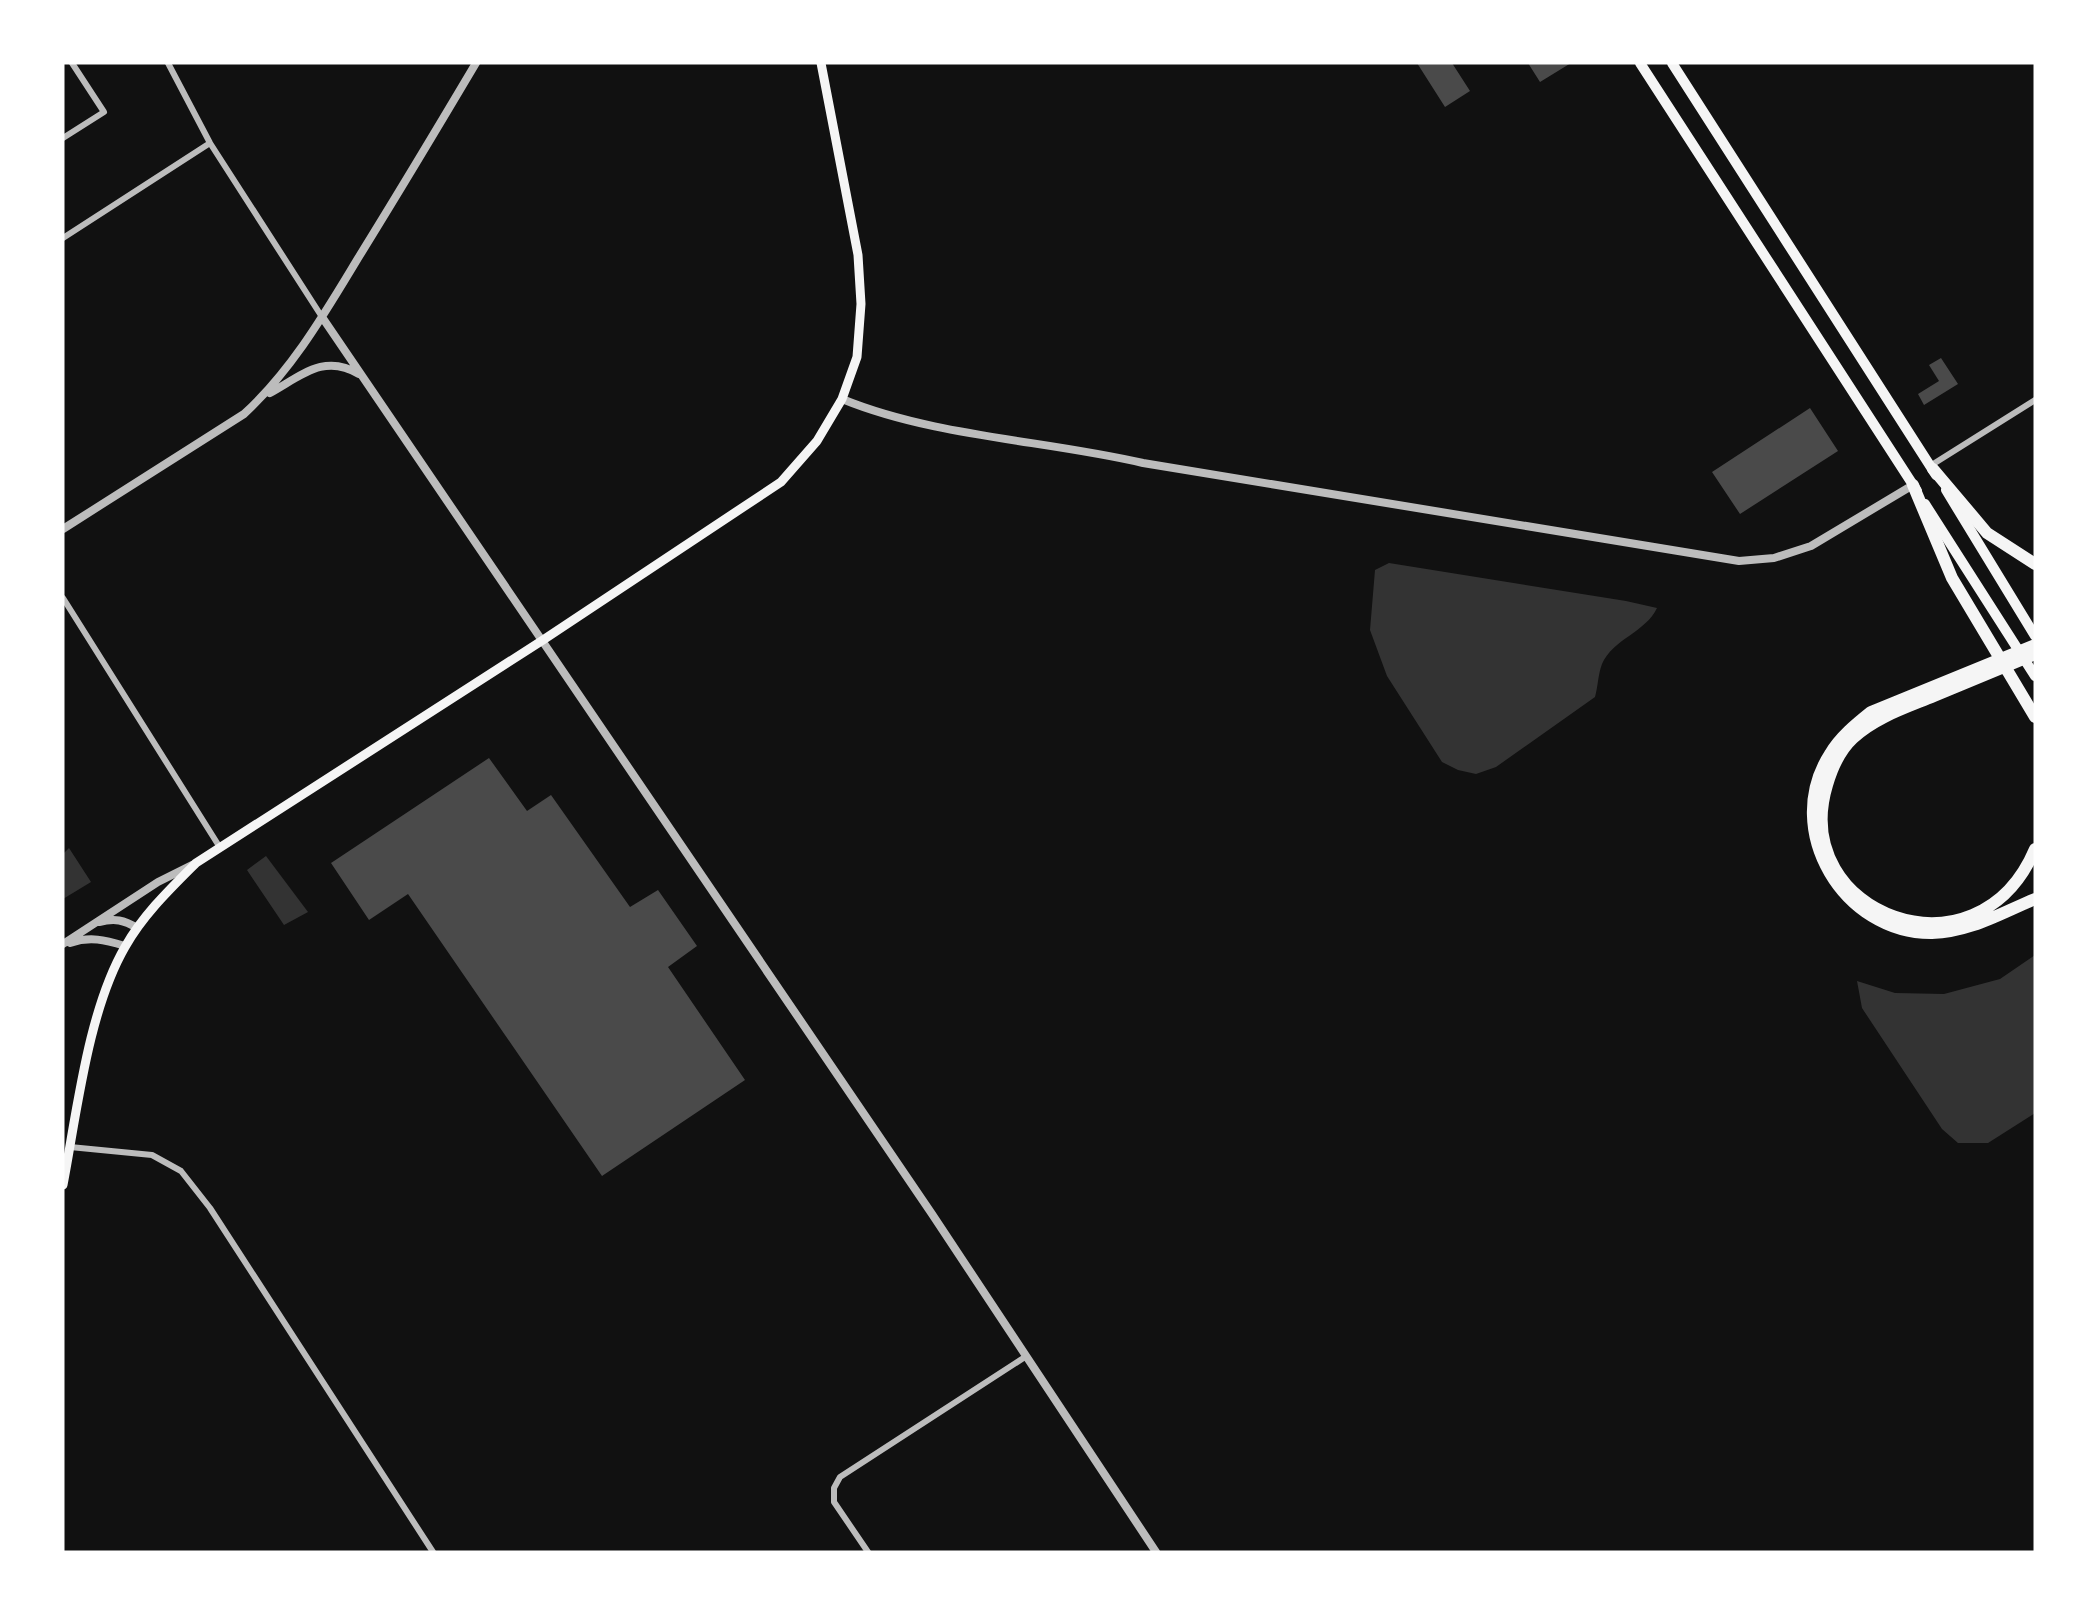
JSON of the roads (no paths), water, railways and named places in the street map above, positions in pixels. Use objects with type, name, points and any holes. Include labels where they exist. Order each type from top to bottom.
[{"type":"highway","points":[[1640,63],[2035,676]]},
{"type":"highway","points":[[1672,63],[1931,467],[2035,636]]},
{"type":"highway","points":[[1931,467],[1987,533],[2035,564]]},
{"type":"highway","points":[[1913,485],[1952,578],[2035,717]]},
{"type":"highway","points":[[2035,645],[1875,720],[1852,739],[1840,754],[1830,774],[1822,801],[1826,846],[1838,871],[1849,887],[1871,906],[1903,920],[1934,924],[1965,919],[1995,903],[2017,880],[2035,849]]},
{"type":"highway","points":[[2035,654],[1886,705],[1854,725],[1830,754],[1820,775],[1813,800],[1814,832],[1821,857],[1833,880],[1851,902],[1877,920],[1906,931],[1951,932],[1970,927],[2035,899]]},
{"type":"main road","points":[[63,1185],[92,1038],[107,986],[125,946],[137,928],[164,895],[196,863],[219,846],[543,640],[781,482],[817,441],[842,399],[857,357],[861,304],[858,255],[821,63]]},
{"type":"street","points":[[63,138],[104,112],[72,63]]},
{"type":"street","points":[[168,63],[210,143],[322,317],[932,1214],[1156,1552]]},
{"type":"street","points":[[63,529],[244,414],[264,396],[322,317],[476,63]]},
{"type":"street","points":[[63,238],[210,143]]},
{"type":"street","points":[[264,396],[328,364],[351,369],[361,375]]},
{"type":"street","points":[[842,399],[874,412],[917,422],[1087,450],[1154,465],[1739,561],[1774,558],[1811,546],[1913,485]]},
{"type":"street","points":[[1931,467],[2035,400]]},
{"type":"street","points":[[63,598],[219,846]]},
{"type":"street","points":[[63,945],[158,882],[196,863]]},
{"type":"street","points":[[92,924],[111,919],[125,921],[137,928]]},
{"type":"street","points":[[63,945],[83,938],[103,939],[125,946]]},
{"type":"street","points":[[70,1147],[152,1155],[181,1171],[210,1208],[433,1552]]},
{"type":"street","points":[[868,1552],[834,1502],[834,1488],[840,1477],[1025,1357]]}]
